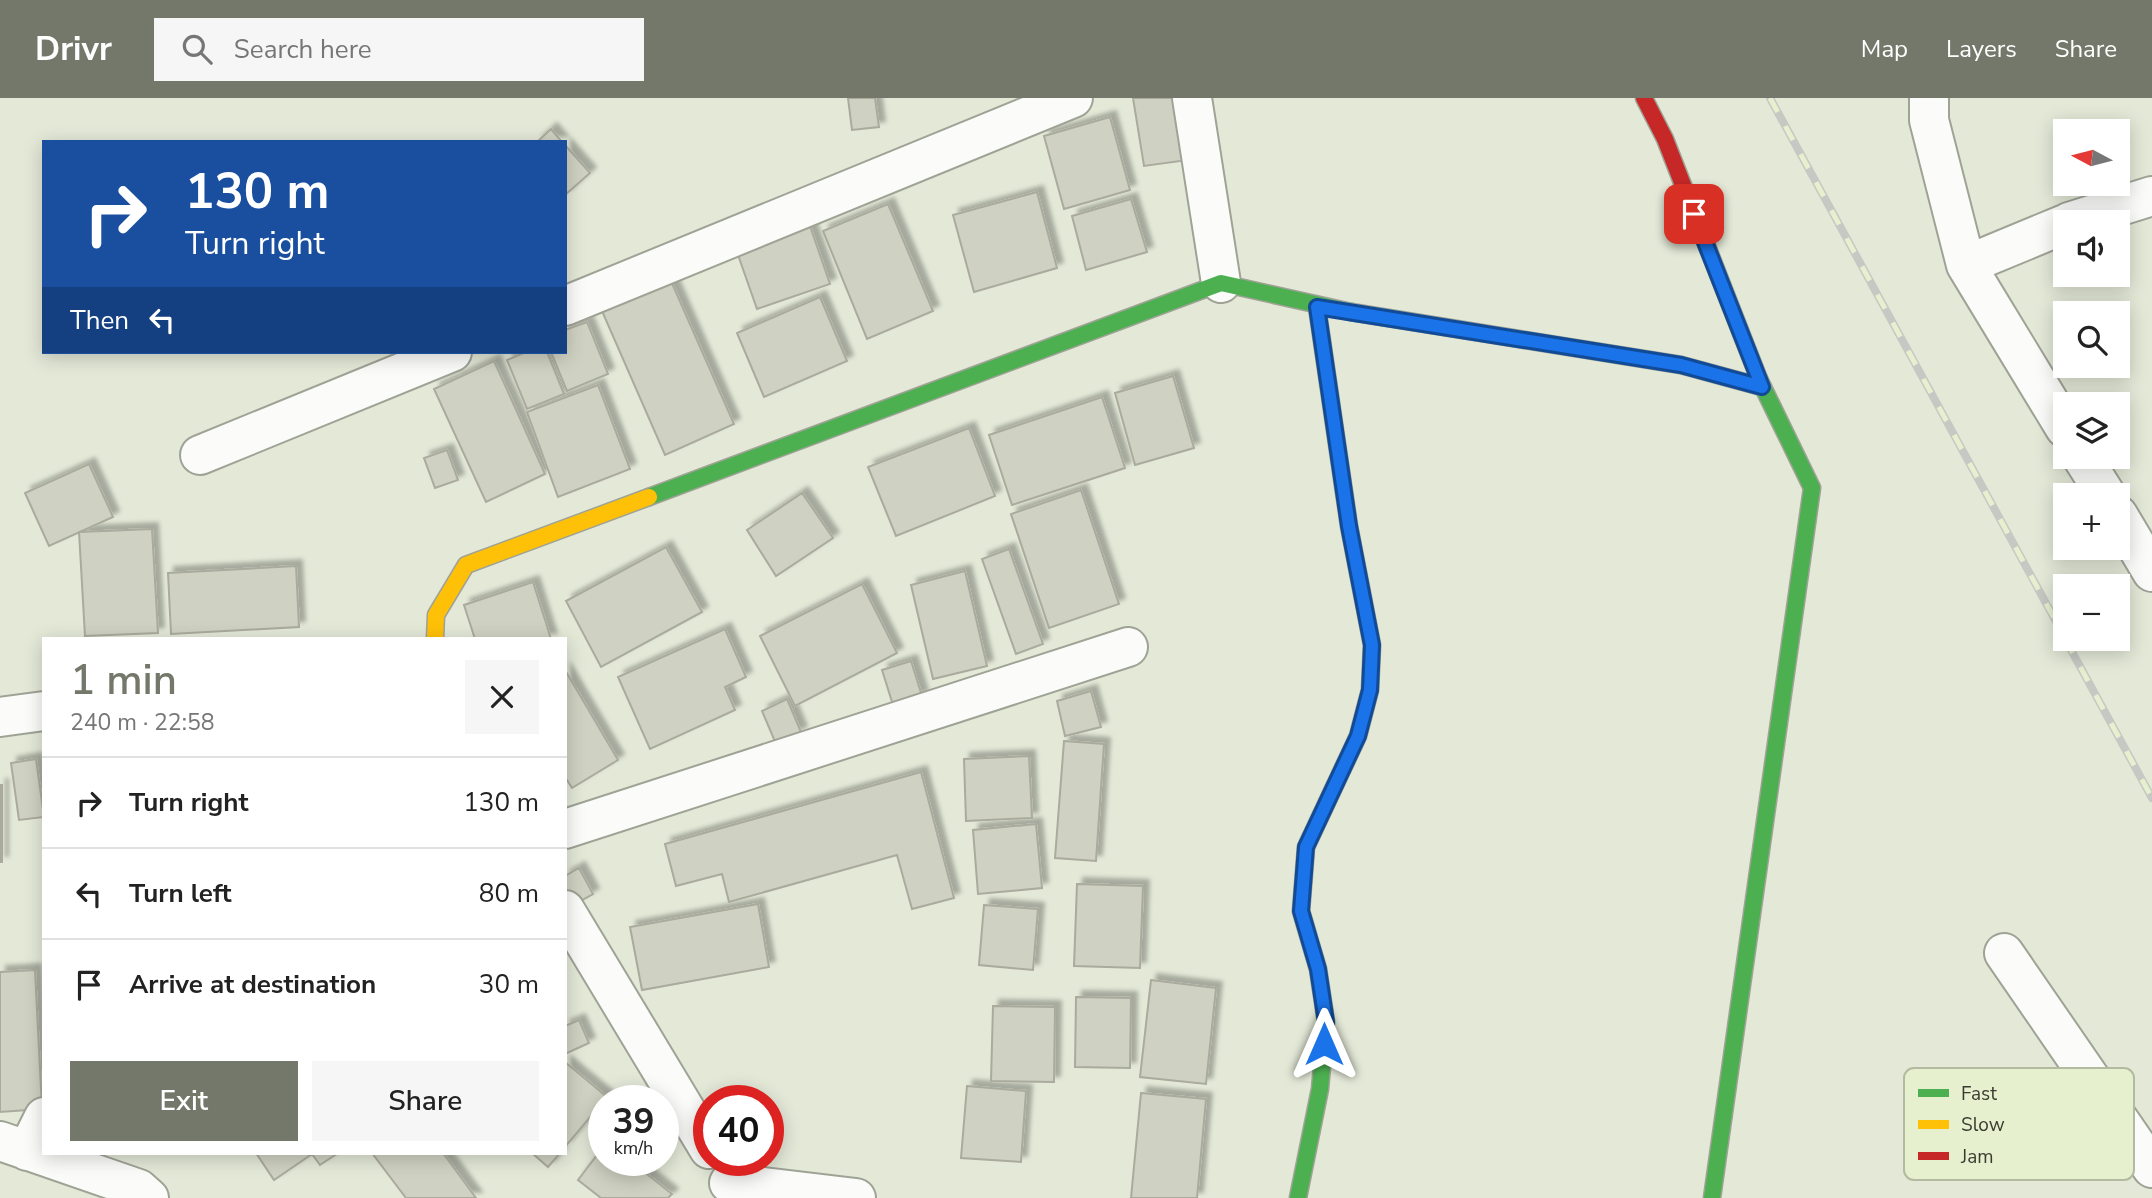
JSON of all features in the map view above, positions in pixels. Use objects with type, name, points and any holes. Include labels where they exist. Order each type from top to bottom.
[{"type":"street","points":[[567,305],[1073,98]]},
{"type":"street","points":[[1192,98],[1221,283]]},
{"type":"street","points":[[1644,98],[1665,139],[1762,387],[1812,488],[1712,1198]]},
{"type":"street","points":[[1929,98],[1929,120],[1966,265],[2053,408]]},
{"type":"street","points":[[2108,210],[2152,196]]},
{"type":"street","points":[[1966,265],[2053,229]]},
{"type":"street","points":[[435,637],[436,615],[466,565],[1221,283],[1317,307],[1681,365],[1762,387]]},
{"type":"street","points":[[1298,1198],[1320,1089],[1326,1022],[1318,969],[1301,911],[1306,847],[1358,736],[1370,690],[1372,645],[1349,526],[1317,307]]},
{"type":"street","points":[[200,455],[447,354]]},
{"type":"street","points":[[2130,535],[2152,572]]},
{"type":"street","points":[[567,828],[1128,647]]},
{"type":"street","points":[[0,717],[42,711]]},
{"type":"street","points":[[567,914],[693,1123]]},
{"type":"street","points":[[2004,953],[2083,1068]]},
{"type":"street","points":[[42,1119],[13,1146],[139,1189],[149,1198]]},
{"type":"street","points":[[2134,1142],[2152,1168]]},
{"type":"street","points":[[727,1180],[856,1198]]},
{"type":"building","points":[[848,98],[875,98],[879,127],[852,130]]},
{"type":"building","points":[[1133,98],[1178,98],[1188,160],[1144,166]]},
{"type":"building","points":[[1110,117],[1130,190],[1064,209],[1044,136]]},
{"type":"building","points":[[551,129],[560,140],[539,140]]},
{"type":"building","points":[[567,147],[590,173],[567,193]]},
{"type":"building","points":[[1037,192],[1057,268],[974,292],[953,215]]},
{"type":"building","points":[[1131,199],[1147,252],[1086,270],[1072,216]]},
{"type":"building","points":[[888,204],[933,311],[867,339],[823,231]]},
{"type":"building","points":[[810,226],[830,284],[757,309],[737,252]]},
{"type":"building","points":[[671,281],[734,424],[665,455],[602,311]]},
{"type":"building","points":[[820,297],[847,361],[764,397],[737,333]]},
{"type":"building","points":[[587,322],[608,374],[567,391],[552,354],[567,354],[567,329]]},
{"type":"building","points":[[521,354],[548,354],[564,394],[527,409],[507,360]]},
{"type":"building","points":[[494,361],[545,474],[486,502],[434,389]]},
{"type":"building","points":[[1173,376],[1194,448],[1135,465],[1115,393]]},
{"type":"building","points":[[598,385],[630,469],[558,497],[527,412]]},
{"type":"building","points":[[1102,397],[1125,468],[1012,505],[989,435]]},
{"type":"building","points":[[969,428],[995,496],[896,536],[868,467]]},
{"type":"building","points":[[447,450],[458,480],[435,488],[424,458]]},
{"type":"building","points":[[89,464],[113,517],[49,546],[25,493]]},
{"type":"building","points":[[1081,490],[1119,604],[1049,628],[1011,514]]},
{"type":"building","points":[[802,493],[833,538],[776,576],[747,530]]},
{"type":"building","points":[[152,529],[158,633],[85,636],[79,532]]},
{"type":"building","points":[[666,547],[702,612],[601,667],[566,601]]},
{"type":"building","points":[[1009,549],[1043,644],[1016,654],[982,559]]},
{"type":"building","points":[[296,566],[299,627],[171,634],[168,573]]},
{"type":"building","points":[[965,571],[987,666],[933,679],[911,585]]},
{"type":"building","points":[[533,582],[550,637],[474,637],[464,605]]},
{"type":"building","points":[[862,584],[897,653],[795,706],[760,636]]},
{"type":"building","points":[[725,629],[746,677],[725,687],[735,710],[650,749],[618,677]]},
{"type":"building","points":[[911,661],[922,696],[893,705],[882,670]]},
{"type":"building","points":[[567,673],[618,760],[572,788],[567,780]]},
{"type":"building","points":[[1091,691],[1101,727],[1065,736],[1057,701]]},
{"type":"building","points":[[787,699],[801,732],[776,744],[762,711]]},
{"type":"building","points":[[1064,741],[1104,744],[1096,861],[1055,858]]},
{"type":"building","points":[[1029,756],[1032,818],[966,821],[964,759]]},
{"type":"building","points":[[36,759],[42,817],[19,820],[11,763]]},
{"type":"building","points":[[921,772],[954,898],[912,909],[897,855],[729,902],[722,874],[676,886],[665,844]]},
{"type":"building","points":[[2,785],[2,862],[0,862]]},
{"type":"building","points":[[1036,824],[1042,888],[978,894],[973,830]]},
{"type":"building","points":[[579,868],[593,894],[575,904],[567,890],[567,875]]},
{"type":"building","points":[[1077,884],[1143,886],[1140,968],[1074,966]]},
{"type":"building","points":[[758,904],[769,967],[642,990],[630,927]]},
{"type":"building","points":[[984,905],[1038,909],[1033,970],[979,965]]},
{"type":"building","points":[[35,970],[42,1109],[0,1112],[0,972]]},
{"type":"building","points":[[1151,980],[1216,988],[1206,1084],[1140,1077]]},
{"type":"building","points":[[1076,997],[1131,998],[1130,1068],[1075,1067]]},
{"type":"building","points":[[993,1006],[1055,1007],[1054,1082],[991,1081]]},
{"type":"building","points":[[579,1020],[589,1043],[567,1053],[567,1025]]},
{"type":"building","points":[[567,1064],[593,1085],[588,1085],[588,1120],[567,1145]]},
{"type":"building","points":[[967,1086],[1026,1091],[1021,1162],[961,1158]]},
{"type":"building","points":[[1141,1093],[1206,1099],[1197,1198],[1131,1198]]},
{"type":"building","points":[[257,1155],[311,1155],[274,1180]]},
{"type":"building","points":[[313,1155],[335,1155],[320,1165]]},
{"type":"building","points":[[374,1155],[444,1155],[476,1198],[406,1198]]},
{"type":"building","points":[[534,1155],[558,1155],[548,1167]]},
{"type":"building","points":[[588,1167],[588,1176],[649,1176],[672,1194],[668,1198],[601,1198],[578,1180]]},
{"type":"railway","points":[[1770,98],[2053,616]]},
{"type":"railway","points":[[2072,651],[2152,798]]},
{"type":"traffic: fast","points":[[649,497],[1221,283],[1351,312]]},
{"type":"traffic: fast","points":[[1298,1198],[1320,1089],[1326,1022],[1318,969],[1301,911],[1306,847],[1358,736],[1370,690],[1372,645],[1349,526],[1317,307]]},
{"type":"traffic: fast","points":[[1712,1198],[1812,488],[1759,379]]},
{"type":"traffic: slow","points":[[1351,312],[1681,365],[1762,387]]},
{"type":"traffic: slow","points":[[435,637],[436,615],[466,565],[649,497]]},
{"type":"traffic: jam","points":[[1644,98],[1665,139],[1759,379]]},
{"type":"route","points":[[1324,1044],[1326,1022],[1318,969],[1301,911],[1306,847],[1358,736],[1370,690],[1372,645],[1349,526],[1317,307],[1681,365],[1762,387],[1694,214]]}]
